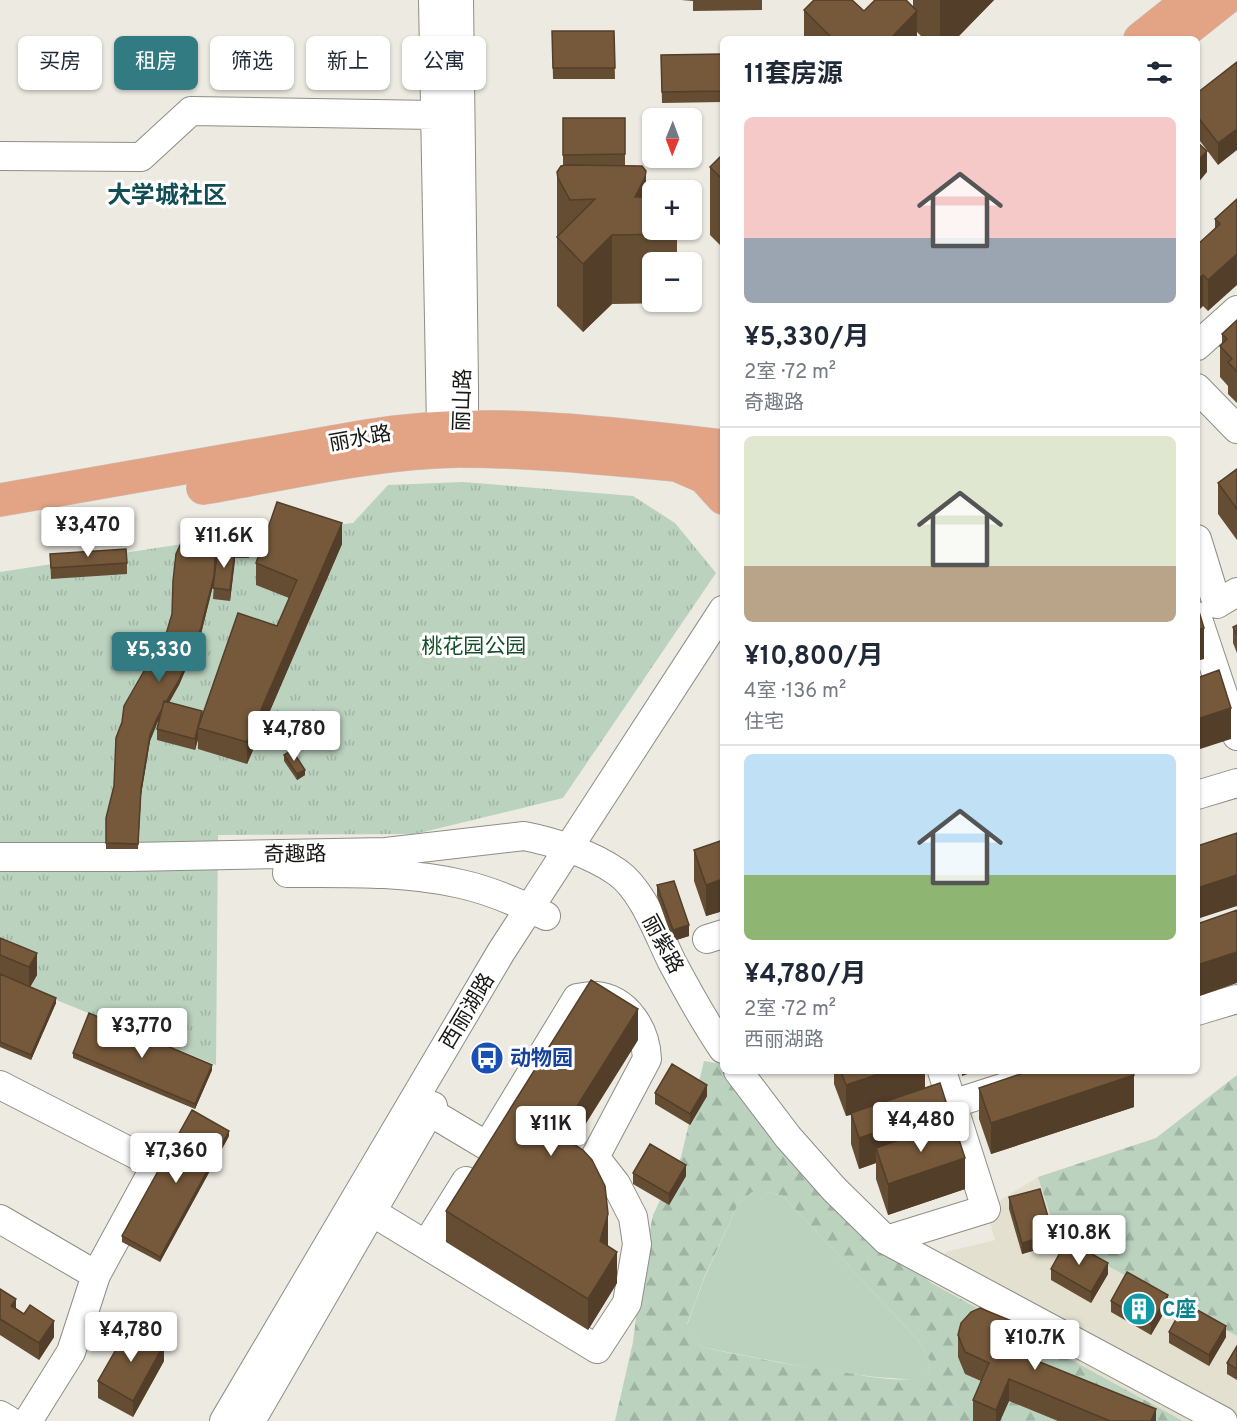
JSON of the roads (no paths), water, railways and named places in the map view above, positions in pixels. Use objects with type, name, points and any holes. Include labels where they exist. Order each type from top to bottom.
[{"type":"main road","points":[[1144,36],[1189,0]]},
{"type":"main road","points":[[1179,36],[1224,0]]},
{"type":"main road","name":"丽水路","points":[[0,523],[370,459],[454,435],[508,426],[684,454],[720,468]]},
{"type":"main road","name":"丽水路","points":[[0,500],[376,434],[454,435]]},
{"type":"main road","points":[[720,441],[684,454],[720,495]]},
{"type":"main road","name":"丽水路","points":[[684,454],[720,447]]},
{"type":"street","name":"丽山路","points":[[433,0],[435,115],[454,435]]},
{"type":"street","name":"丽山路","points":[[454,435],[459,0]]},
{"type":"street","points":[[0,156],[141,157],[191,111],[435,115]]},
{"type":"street","points":[[1200,343],[1237,310]]},
{"type":"street","points":[[1200,391],[1237,429]]},
{"type":"street","points":[[1200,549],[1217,604],[1237,592]]},
{"type":"street","name":"西丽湖路","points":[[577,853],[720,615]]},
{"type":"street","points":[[1200,635],[1208,684],[1237,736]]},
{"type":"street","name":"西丽湖路","points":[[224,1421],[501,952],[538,912],[577,853],[720,653]]},
{"type":"street","points":[[1200,794],[1237,783]]},
{"type":"street","name":"奇趣路","points":[[0,872],[386,863],[524,836],[546,840],[577,853]]},
{"type":"street","name":"丽紫路","points":[[577,853],[618,873],[637,892],[702,1015],[720,1044]]},
{"type":"street","name":"奇趣路","points":[[0,857],[130,857],[386,863],[461,884],[538,912]]},
{"type":"street","name":"西丽湖路","points":[[251,1421],[516,963],[538,912]]},
{"type":"street","points":[[372,1212],[426,1245],[597,1348],[627,1303],[637,1244],[633,1217],[616,1184],[595,1157],[648,1059],[646,1042],[639,1028],[621,1004],[596,996],[577,998],[426,1245]]},
{"type":"street","points":[[1200,1010],[1237,999]]},
{"type":"street","points":[[740,1074],[788,1137],[834,1189],[886,1240],[1223,1421]]},
{"type":"street","points":[[886,1240],[986,1209],[943,1074]]},
{"type":"street","points":[[952,1104],[1046,1074]]},
{"type":"street","points":[[0,1085],[156,1165],[96,1275],[70,1352],[28,1421]]},
{"type":"street","points":[[430,1112],[487,1146]]},
{"type":"street","points":[[0,1219],[96,1275]]},
{"type":"street","points":[[0,1414],[10,1421]]},
{"type":"place","name":"动物园","points":[[487,1058]]},
{"type":"place","name":"C座","points":[[1139,1309]]},
{"type":"district","name":"大学城社区","points":[[167,195]]},
{"type":"park label","name":"桃花园公园","points":[[474,646]]}]
